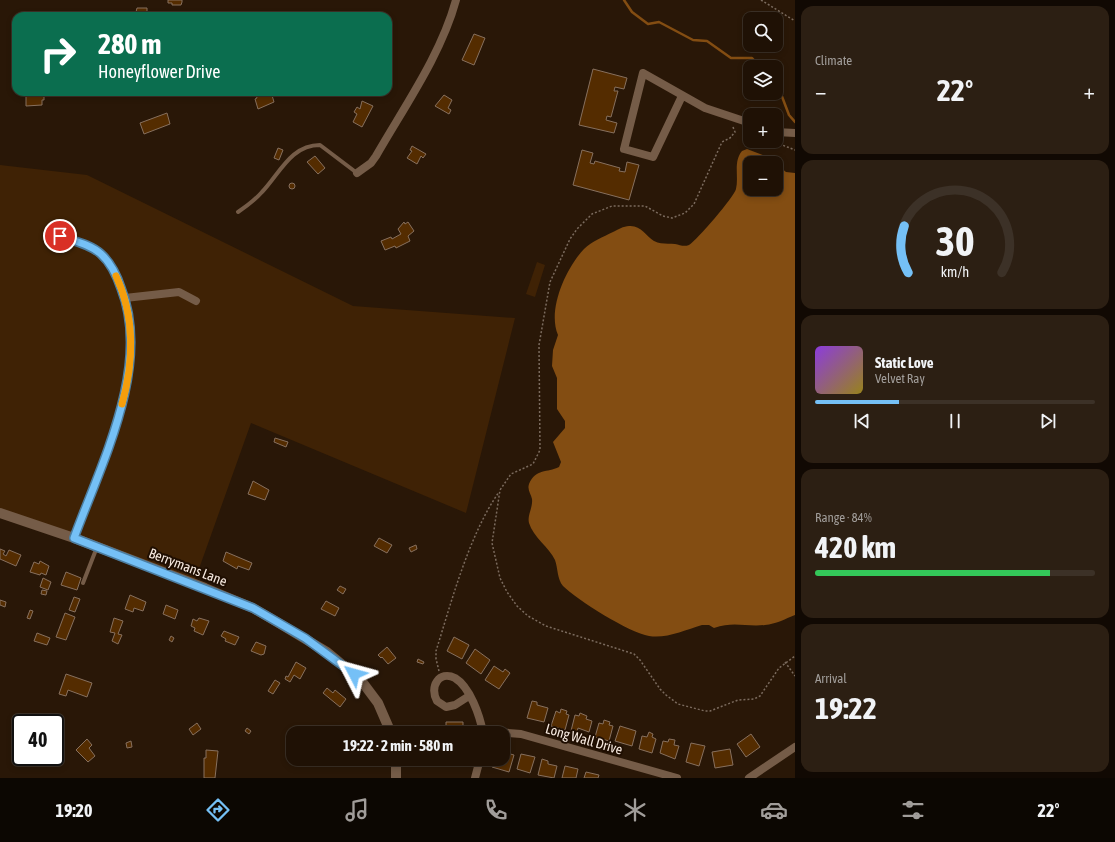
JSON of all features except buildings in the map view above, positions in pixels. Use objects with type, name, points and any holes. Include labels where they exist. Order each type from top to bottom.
[{"type":"street","points":[[357,173],[372,163],[399,116],[443,36],[456,0]]},
{"type":"street","points":[[682,96],[653,157],[624,149],[643,73],[705,108],[743,121]]},
{"type":"street","points":[[783,132],[795,133]]},
{"type":"street","points":[[60,236],[90,247],[100,253],[113,269],[125,298],[131,332],[131,353],[126,389],[106,451],[74,538]]},
{"type":"street","points":[[125,298],[179,292],[196,301]]},
{"type":"street","name":"Berrymans Lane","points":[[0,512],[74,538],[231,598],[253,608],[305,638],[341,663],[360,680],[378,703],[388,726]]},
{"type":"street","points":[[470,696],[451,707],[442,704],[434,695],[433,688],[436,682],[441,678],[449,676],[455,679],[470,696],[477,709],[481,726]]},
{"type":"street","name":"Long Wall Drive","points":[[510,733],[521,734],[677,778]]},
{"type":"street","points":[[749,778],[795,747]]},
{"type":"street","points":[[396,766],[396,778]]},
{"type":"street","points":[[475,778],[478,766]]},
{"type":"lane","points":[[238,212],[251,203],[262,192],[293,154],[306,147],[320,145],[357,173]]},
{"type":"lane","points":[[83,582],[97,547]]},
{"type":"path","points":[[761,0],[795,22]]},
{"type":"path","points":[[441,678],[437,666],[436,651],[452,600],[486,511],[512,474],[533,464],[540,450],[539,345],[550,282],[570,239],[577,229],[592,214],[612,206],[645,206],[663,216],[672,218],[690,210],[722,142],[734,135],[735,132],[733,127]]},
{"type":"path","points":[[783,145],[795,150]]},
{"type":"path","points":[[500,490],[493,526],[492,543],[494,558],[500,578],[507,592],[517,606],[528,616],[563,633],[634,654],[640,660],[660,689],[678,704],[710,711],[738,700],[754,699],[760,696],[774,674],[786,662],[795,656]]},
{"type":"path","points":[[786,662],[795,676]]},
{"type":"shaded area","points":[[747,149],[765,156],[743,156],[743,196],[783,196],[783,170],[786,172],[795,173],[795,615],[769,624],[728,625],[714,628],[709,625],[702,625],[669,635],[655,637],[649,636],[640,634],[617,623],[563,586],[555,560],[534,533],[529,523],[532,499],[528,488],[529,484],[535,475],[559,467],[561,462],[553,442],[565,428],[565,421],[557,409],[557,378],[552,366],[553,350],[558,335],[555,325],[557,302],[565,278],[577,257],[594,241],[621,228],[629,226],[637,227],[651,239],[659,243],[684,246],[689,245],[715,218],[734,193],[737,184],[739,155],[742,151]]},
{"type":"shaded area","points":[[0,165],[87,175],[353,306],[515,318],[466,513],[251,423],[195,580],[0,509]]},
{"type":"shaded area","points":[[537,262],[545,265],[535,297],[526,294]]},
{"type":"waterway","points":[[624,0],[632,12],[648,24],[659,22],[693,40],[707,41],[731,58],[752,58],[754,60]]},
{"type":"waterway","points":[[783,99],[789,115],[795,122]]},
{"type":"slow traffic","points":[[116,276],[125,298],[131,332],[129,372],[122,404]]},
{"type":"route","points":[[60,236],[90,247],[100,253],[108,261],[120,284],[125,298],[131,332],[131,353],[126,389],[117,421],[74,538],[231,598],[253,608],[327,652],[354,674]]}]
